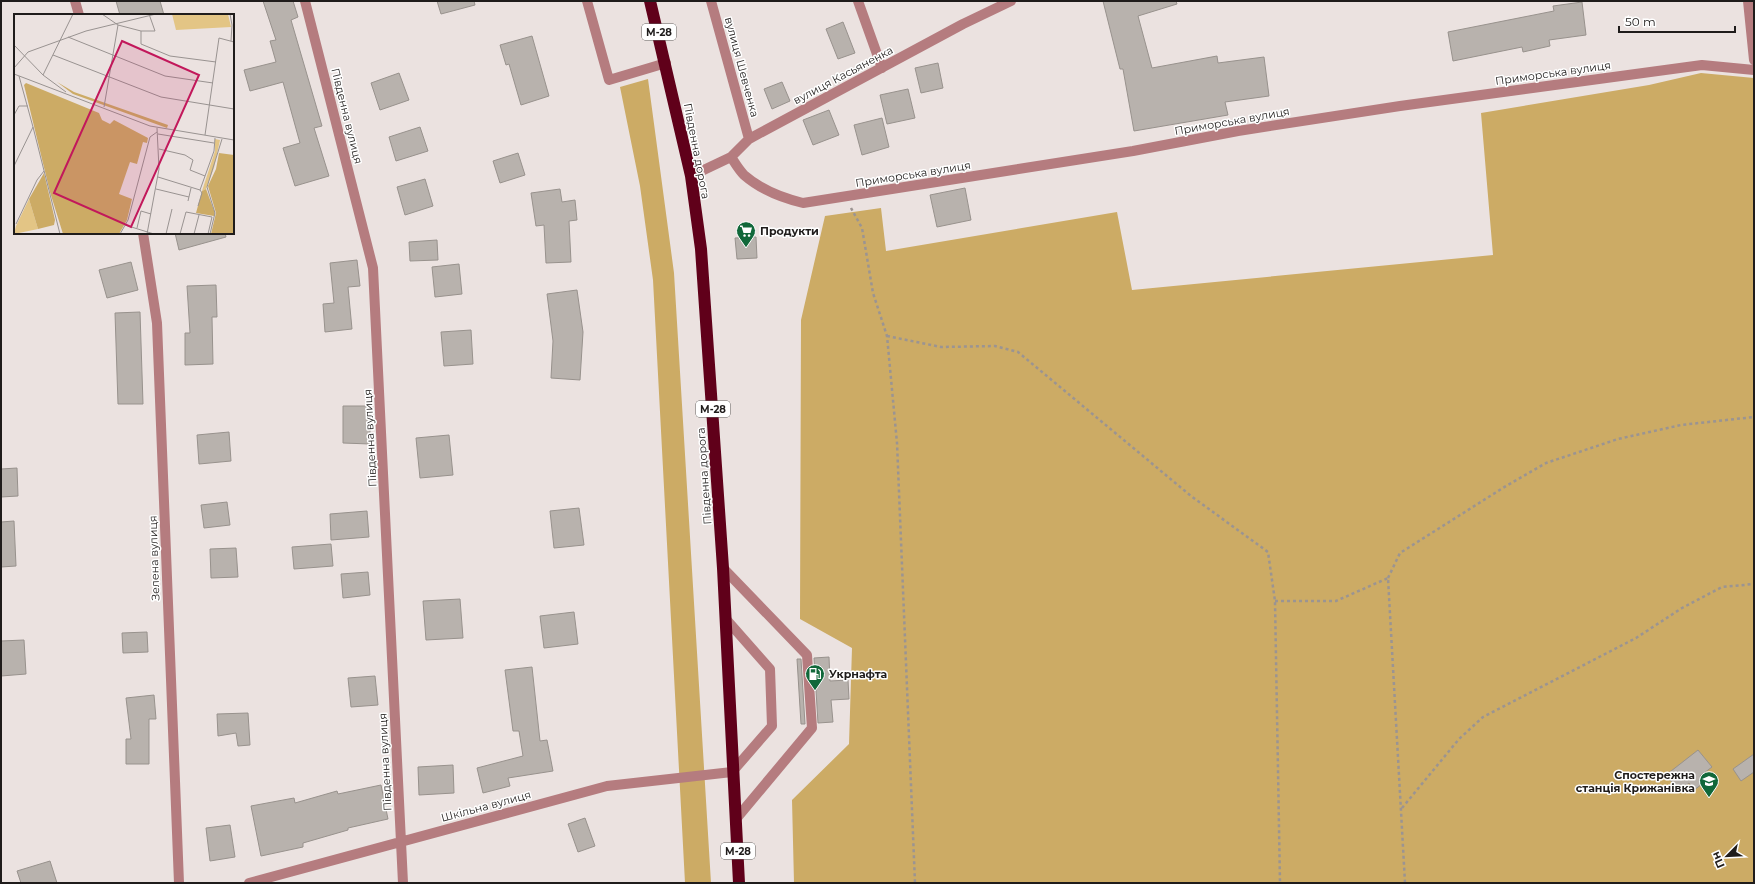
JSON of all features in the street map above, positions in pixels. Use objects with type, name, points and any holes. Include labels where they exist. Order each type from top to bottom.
[{"type":"highway","name":"Південна дорога","points":[[650,1],[666,63],[690,176],[701,250],[723,568],[732,772],[739,883]]},
{"type":"street","points":[[75,1],[79,14]]},
{"type":"street","name":"Південна вулиця","points":[[305,1],[373,268],[403,883]]},
{"type":"street","points":[[587,1],[609,80],[666,63]]},
{"type":"street","name":"вулиця Шевченка","points":[[711,1],[748,139]]},
{"type":"street","points":[[858,1],[882,68]]},
{"type":"street","name":"вулиця Касьяненка","points":[[690,176],[732,157],[748,139],[1011,1]]},
{"type":"street","points":[[1748,1],[1754,60]]},
{"type":"street","name":"Приморська вулиця","points":[[732,157],[744,175],[788,200],[803,203],[1133,151],[1238,131],[1407,105],[1702,65],[1754,70]]},
{"type":"street","name":"Зелена вулиця","points":[[143,234],[157,322],[179,883]]},
{"type":"street","points":[[723,568],[808,655],[812,728],[736,820]]},
{"type":"street","points":[[725,618],[770,669],[772,726],[732,772]]},
{"type":"street","name":"Шкільна вулиця","points":[[249,883],[607,786],[732,772]]},
{"type":"path","points":[[845,196],[862,228],[873,293],[887,336],[897,443],[915,883]]},
{"type":"path","points":[[887,336],[941,347],[995,346],[1018,352],[1191,496],[1268,552],[1275,601],[1280,883]]},
{"type":"path","points":[[1405,883],[1388,578],[1400,553],[1506,486],[1546,463],[1618,439],[1681,425],[1754,417]]},
{"type":"path","points":[[1275,601],[1336,601],[1388,578]]},
{"type":"path","points":[[1402,808],[1459,739],[1483,717],[1636,638],[1682,608],[1722,587],[1754,584]]},
{"type":"shaded area","points":[[1701,73],[1754,78],[1754,883],[794,883],[792,800],[849,744],[852,648],[800,619],[801,320],[825,216],[881,208],[886,251],[1117,212],[1132,290],[1493,255],[1481,113],[1649,85]]},
{"type":"shaded area","points":[[648,79],[674,273],[711,883],[685,883],[653,280],[640,186],[620,87]]},
{"type":"building","points":[[116,1],[160,1],[164,14],[120,14]]},
{"type":"building","points":[[263,1],[293,1],[298,17],[291,20],[322,126],[314,128],[329,176],[295,186],[283,148],[300,143],[283,82],[250,91],[244,70],[276,62],[270,41],[276,40]]},
{"type":"building","points":[[437,1],[474,1],[475,5],[441,14]]},
{"type":"building","points":[[1103,1],[1176,1],[1177,4],[1138,16],[1152,68],[1217,56],[1218,63],[1264,57],[1269,96],[1225,102],[1228,115],[1134,131],[1123,69],[1120,69]]},
{"type":"building","points":[[1582,2],[1586,35],[1549,40],[1550,46],[1523,52],[1522,47],[1453,61],[1448,32],[1554,11],[1553,6]]},
{"type":"building","points":[[843,22],[855,53],[838,59],[826,29]]},
{"type":"building","points":[[532,36],[549,96],[521,105],[509,64],[506,65],[500,45]]},
{"type":"building","points":[[938,63],[943,88],[921,93],[915,68]]},
{"type":"building","points":[[399,73],[409,100],[380,110],[371,83]]},
{"type":"building","points":[[782,82],[790,101],[772,109],[764,89]]},
{"type":"building","points":[[908,89],[915,118],[887,124],[880,95]]},
{"type":"building","points":[[829,110],[839,135],[813,145],[803,120]]},
{"type":"building","points":[[882,118],[889,147],[862,155],[854,125]]},
{"type":"building","points":[[420,127],[428,151],[396,161],[389,137]]},
{"type":"building","points":[[518,153],[525,175],[500,183],[493,161]]},
{"type":"building","points":[[425,179],[433,206],[405,215],[397,187]]},
{"type":"building","points":[[965,188],[971,220],[937,227],[930,195]]},
{"type":"building","points":[[560,189],[562,202],[575,200],[577,220],[569,221],[571,262],[546,263],[544,225],[536,226],[531,193]]},
{"type":"building","points":[[175,234],[225,234],[226,237],[179,250]]},
{"type":"building","name":"Продукти","points":[[756,237],[757,258],[737,259],[735,238]]},
{"type":"building","points":[[437,240],[438,260],[410,261],[409,242]]},
{"type":"building","points":[[357,260],[360,286],[348,287],[352,329],[325,332],[323,304],[334,303],[330,263]]},
{"type":"building","points":[[131,262],[138,290],[107,298],[99,270]]},
{"type":"building","points":[[459,264],[462,294],[435,297],[432,267]]},
{"type":"building","points":[[216,285],[217,317],[212,317],[213,364],[185,365],[185,333],[190,333],[187,286]]},
{"type":"building","points":[[577,290],[583,332],[580,380],[551,378],[553,341],[547,294]]},
{"type":"building","points":[[140,312],[143,404],[118,404],[115,313]]},
{"type":"building","points":[[471,330],[473,364],[444,366],[441,332]]},
{"type":"building","points":[[343,406],[370,406],[370,444],[343,443]]},
{"type":"building","points":[[229,432],[231,461],[199,464],[197,435]]},
{"type":"building","points":[[449,435],[453,475],[420,478],[416,438]]},
{"type":"building","points":[[17,468],[18,496],[1,497],[1,469]]},
{"type":"building","points":[[227,502],[230,525],[204,528],[201,505]]},
{"type":"building","points":[[579,508],[584,545],[554,548],[550,511]]},
{"type":"building","points":[[367,511],[369,537],[331,540],[330,514]]},
{"type":"building","points":[[14,521],[16,566],[1,567],[1,522]]},
{"type":"building","points":[[331,544],[333,566],[294,569],[292,547]]},
{"type":"building","points":[[236,548],[238,577],[211,578],[210,549]]},
{"type":"building","points":[[368,572],[370,595],[343,598],[341,574]]},
{"type":"building","points":[[460,599],[463,638],[426,640],[423,601]]},
{"type":"building","points":[[574,612],[578,644],[544,648],[540,616]]},
{"type":"building","points":[[147,632],[148,652],[123,653],[122,633]]},
{"type":"building","points":[[24,640],[26,674],[1,676],[1,641]]},
{"type":"building","points":[[829,657],[830,681],[848,680],[849,699],[831,700],[833,722],[818,723],[814,658]]},
{"type":"building","points":[[797,659],[801,659],[805,724],[801,724]]},
{"type":"building","points":[[532,667],[540,741],[547,740],[553,771],[508,778],[510,786],[483,793],[477,768],[523,756],[519,731],[513,731],[505,670]]},
{"type":"building","points":[[375,676],[378,705],[351,707],[348,678]]},
{"type":"building","points":[[154,695],[156,719],[149,719],[149,764],[126,764],[126,739],[131,739],[126,698]]},
{"type":"building","points":[[248,713],[250,745],[238,746],[236,733],[218,736],[217,714]]},
{"type":"building","points":[[1698,750],[1712,767],[1700,776],[1705,782],[1694,790],[1689,783],[1679,791],[1666,775]]},
{"type":"building","points":[[1754,754],[1754,772],[1741,781],[1733,769]]},
{"type":"building","points":[[453,765],[454,793],[419,795],[418,767]]},
{"type":"building","points":[[381,785],[388,819],[348,828],[348,830],[303,843],[303,847],[261,856],[251,806],[294,798],[295,803],[337,791],[338,794]]},
{"type":"building","points":[[585,818],[595,846],[578,852],[568,824]]},
{"type":"building","points":[[230,825],[235,857],[210,861],[206,828]]},
{"type":"building","points":[[50,861],[57,883],[21,883],[17,871]]},
{"type":"place","name":"Продукти","points":[[746,248]]},
{"type":"place","name":"Укрнафта","points":[[815,691]]},
{"type":"place","name":"Спостережна станція Крижанівка","points":[[1709,798]]}]
